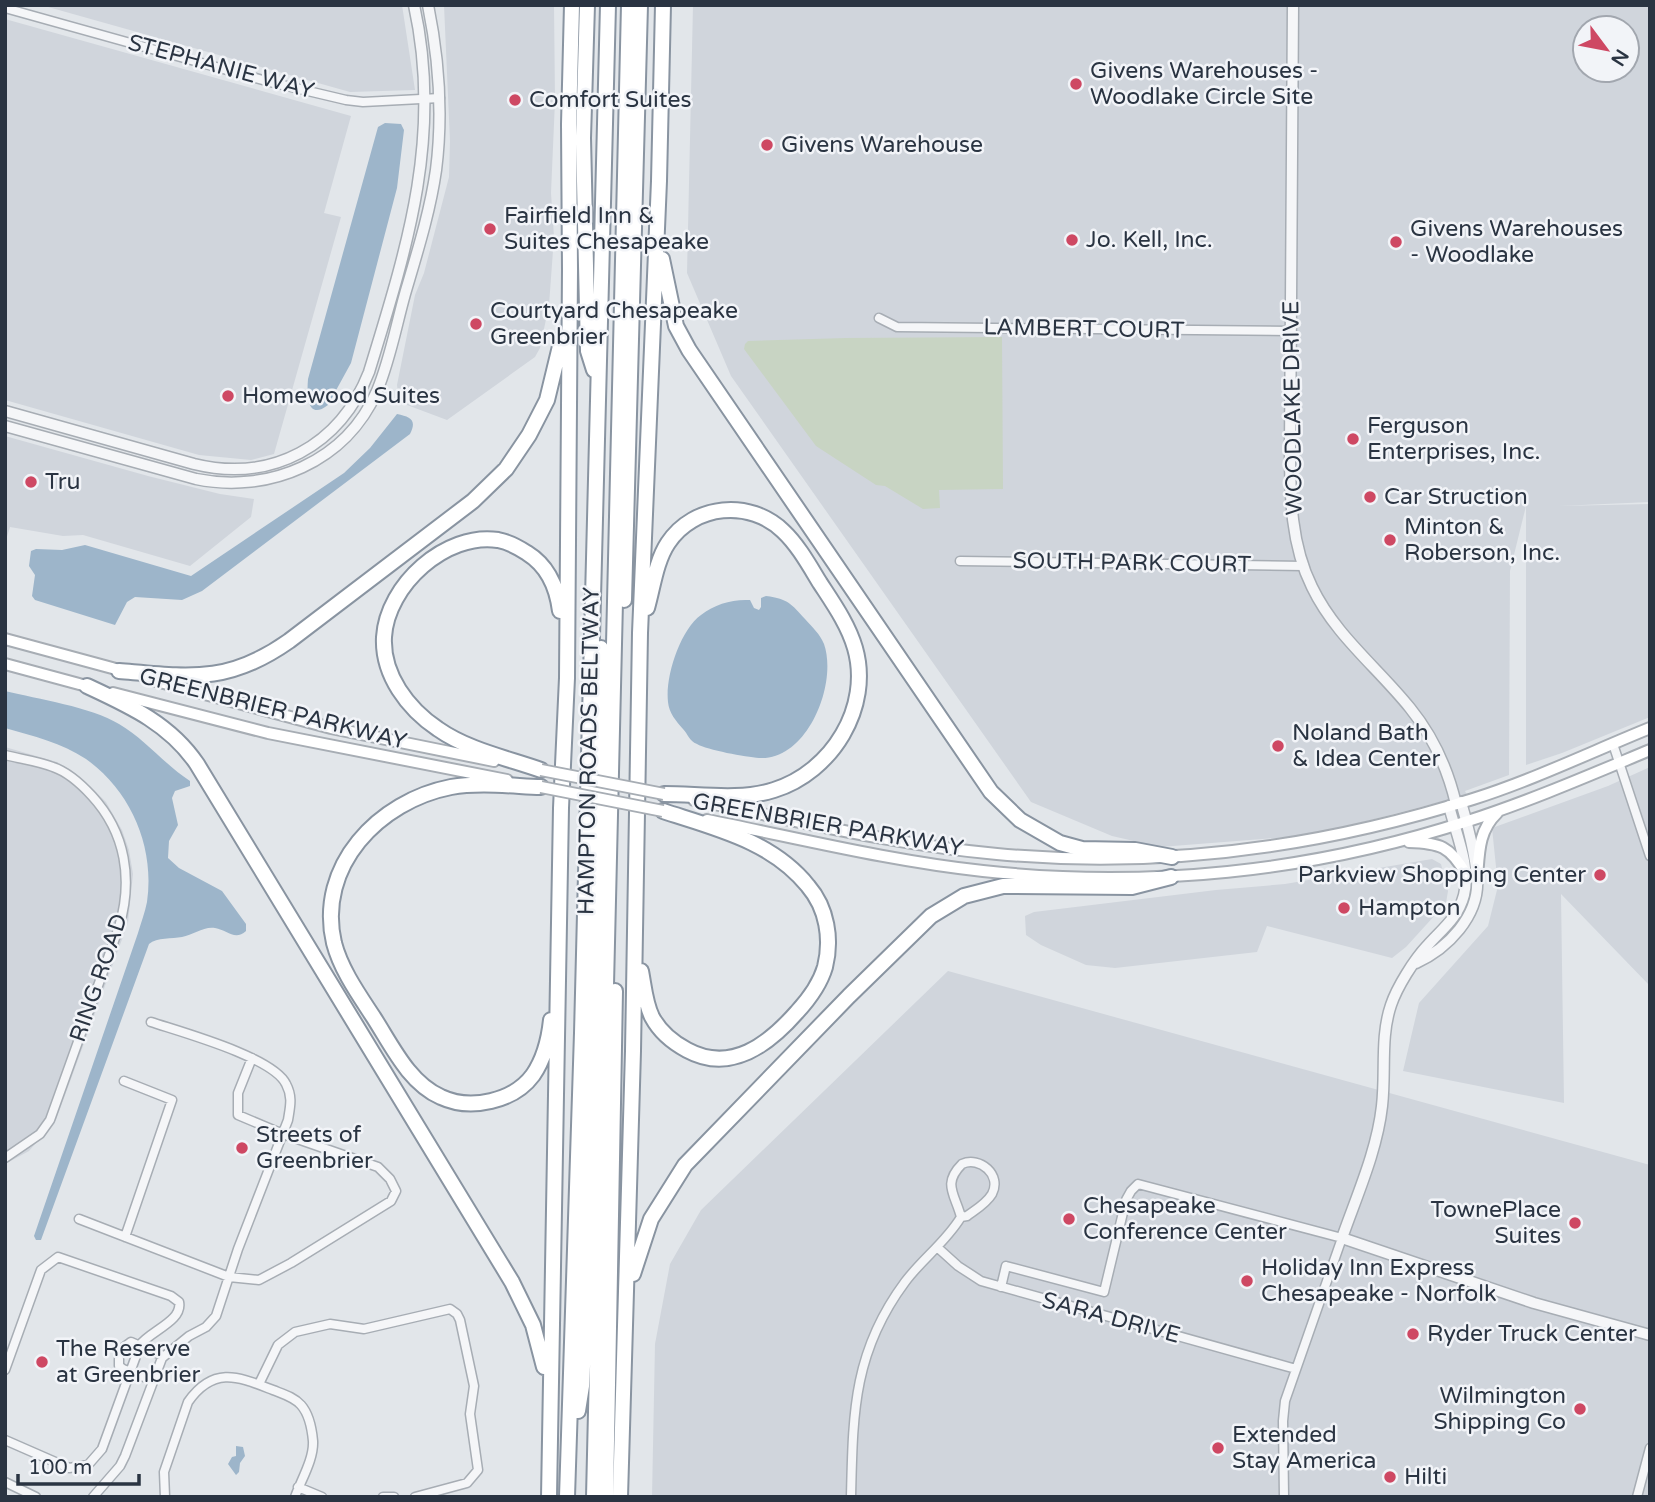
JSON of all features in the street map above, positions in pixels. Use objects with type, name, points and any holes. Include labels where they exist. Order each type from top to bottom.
[{"type":"highway","points":[[549,1497],[561,808],[567,707],[569,124],[572,5]]},
{"type":"highway","points":[[587,5],[583,138],[588,351],[597,381]]},
{"type":"highway","name":"HAMPTON ROADS BELTWAY","points":[[567,1497],[582,1033],[608,5]]},
{"type":"highway","points":[[569,1464],[582,1386],[587,1288],[615,5]]},
{"type":"highway","points":[[594,1497],[629,5]]},
{"type":"highway","name":"HAMPTON ROADS BELTWAY","points":[[606,1497],[617,867],[639,5]]},
{"type":"highway","points":[[621,1497],[640,633],[664,5]]},
{"type":"highway","points":[[659,181],[660,245],[666,284],[676,326],[688,350],[991,792],[1020,820],[1060,843],[1082,849],[1135,850],[1172,857]]},
{"type":"highway","points":[[120,671],[175,676],[208,675],[240,669],[259,661],[473,501],[506,470],[529,435],[547,400],[560,352],[570,271]]},
{"type":"highway","points":[[640,633],[662,555],[674,534],[692,519],[703,514],[744,510],[767,519],[793,542],[845,624],[858,662],[857,697],[850,721],[833,748],[807,774],[763,793],[664,794]]},
{"type":"highway","points":[[541,770],[450,737],[427,721],[404,697],[391,675],[384,637],[396,600],[411,578],[433,559],[463,542],[497,540],[524,551],[547,572],[558,597],[561,666],[567,707]]},
{"type":"highway","points":[[87,686],[133,707],[162,726],[183,744],[197,764],[518,1293],[539,1346],[544,1367],[549,1427]]},
{"type":"highway","points":[[541,787],[454,786],[416,798],[389,812],[360,839],[342,868],[332,900],[332,928],[337,953],[349,978],[413,1076],[441,1097],[461,1103],[482,1103],[501,1098],[523,1085],[536,1070],[550,1031],[560,946]]},
{"type":"highway","points":[[635,942],[648,1005],[658,1026],[677,1045],[692,1053],[710,1057],[743,1055],[769,1040],[803,1005],[824,967],[828,935],[824,916],[816,896],[797,874],[783,861],[759,846],[663,811]]},
{"type":"highway","points":[[626,1324],[633,1270],[645,1234],[663,1196],[680,1171],[931,916],[964,896],[1003,886],[1132,887],[1171,877]]},
{"type":"main road","name":"GREENBRIER PARKWAY","points":[[5,639],[331,728],[873,836],[965,851],[1073,859],[1221,853],[1307,841],[1375,827],[1518,783],[1650,728]]},
{"type":"main road","name":"GREENBRIER PARKWAY","points":[[5,664],[268,733],[887,855],[981,871],[1075,878],[1171,877],[1310,861],[1399,841],[1467,821],[1650,750]]},
{"type":"main road","points":[[1472,876],[1482,835],[1489,820],[1500,810]]},
{"type":"main road","points":[[1399,841],[1430,843],[1447,849],[1472,876]]},
{"type":"street","points":[[5,411],[194,464],[223,469],[252,468],[280,462],[319,441],[349,411],[369,372],[418,191],[426,100],[414,5]]},
{"type":"street","points":[[5,426],[196,479],[224,484],[281,477],[308,465],[332,449],[353,428],[370,405],[386,365],[428,211],[438,153],[440,97],[434,34],[428,5]]},
{"type":"street","name":"WOODLAKE DRIVE","points":[[1293,5],[1291,498],[1294,527],[1311,586],[1332,620],[1411,709],[1444,767],[1455,804],[1467,821],[1472,876],[1456,915],[1426,947],[1398,988],[1390,1007],[1385,1027],[1382,1107],[1377,1135],[1342,1238]]},
{"type":"street","name":"STEPHANIE WAY","points":[[5,8],[270,82],[346,100],[426,100],[440,97]]},
{"type":"street","name":"LAMBERT COURT","points":[[879,318],[897,327],[1291,331]]},
{"type":"street","name":"SOUTH PARK COURT","points":[[960,561],[1304,566]]},
{"type":"street","points":[[1613,744],[1650,856]]},
{"type":"street","name":"RING ROAD","points":[[5,755],[54,767],[71,776],[90,794],[106,813],[120,842],[126,888],[119,927],[50,1120],[40,1134],[5,1158]]},
{"type":"street","name":"WOODLAKE DRIVE","points":[[1455,804],[1454,825],[1472,876]]},
{"type":"street","points":[[93,1497],[120,1466],[125,1456],[163,1356],[206,1327],[216,1316],[288,1120],[292,1098],[285,1081],[272,1067],[151,1022]]},
{"type":"street","points":[[79,1219],[229,1277],[259,1280],[386,1206],[396,1195],[396,1191],[384,1172],[374,1165],[283,1134],[238,1115],[238,1093],[252,1058]]},
{"type":"street","points":[[124,1081],[172,1100],[125,1237]]},
{"type":"street","points":[[851,1497],[854,1410],[864,1360],[890,1303],[907,1279],[961,1217],[967,1216],[985,1202],[993,1190],[992,1174],[984,1165],[976,1162],[962,1164],[951,1179],[951,1190],[961,1217]]},
{"type":"street","points":[[1000,1287],[1006,1266],[1104,1292],[1126,1200],[1138,1184],[1342,1238],[1534,1303],[1650,1335]]},
{"type":"street","points":[[1284,1497],[1283,1421],[1286,1401],[1342,1238]]},
{"type":"street","name":"SARA DRIVE","points":[[937,1247],[973,1276],[1000,1287],[1296,1369]]},
{"type":"street","points":[[5,1370],[41,1270],[58,1257],[171,1296],[179,1302],[177,1315],[145,1338],[140,1345],[102,1449],[88,1465],[69,1468],[5,1440]]},
{"type":"street","points":[[258,1384],[278,1345],[295,1332],[330,1324],[364,1329],[454,1310],[460,1320],[474,1386],[470,1414],[478,1470],[467,1483],[415,1497]]},
{"type":"street","points":[[123,1348],[131,1342],[163,1356]]},
{"type":"street","points":[[119,1359],[120,1366],[152,1380]]},
{"type":"street","points":[[164,1497],[164,1472],[188,1402],[194,1394],[220,1378],[232,1376],[293,1398],[306,1411],[313,1444],[295,1497]]},
{"type":"street","points":[[1637,1497],[1650,1448]]},
{"type":"street","points":[[5,1482],[36,1497]]},
{"type":"street","points":[[298,1487],[322,1497]]},
{"type":"street","points":[[383,1497],[394,1497]]},
{"type":"shaded area","points":[[41,5],[402,5],[415,90],[350,92]]},
{"type":"shaded area","points":[[444,5],[554,5],[555,101],[551,193],[554,237],[549,305],[540,348],[535,357],[447,420],[399,402],[397,385],[415,295],[424,273],[449,177]]},
{"type":"shaded area","points":[[693,5],[1650,5],[1650,502],[1559,506],[1650,504],[1650,717],[1526,765],[1526,506],[1510,571],[1509,775],[1465,791],[1467,795],[1340,828],[1288,837],[1160,847],[1112,836],[1031,802],[731,376],[687,273]]},
{"type":"shaded area","points":[[5,19],[351,116],[324,213],[341,217],[274,454],[251,460],[199,455],[5,400]]},
{"type":"shaded area","points":[[5,436],[148,476],[220,494],[254,499],[251,517],[190,566],[83,535],[63,536],[10,527],[5,543]]},
{"type":"shaded area","points":[[5,747],[57,762],[94,790],[106,802],[122,830],[133,874],[128,923],[56,1120],[29,1151],[5,1164]]},
{"type":"shaded area","points":[[1650,767],[1650,986],[1561,894],[1564,1103],[1403,1071],[1419,1003],[1488,926],[1498,886],[1492,828],[1608,786]]},
{"type":"shaded area","points":[[1432,859],[1441,864],[1448,891],[1446,903],[1406,947],[1392,958],[1267,926],[1257,952],[1115,968],[1086,965],[1041,945],[1026,935],[1025,916],[1034,912],[1285,884]]},
{"type":"shaded area","points":[[948,971],[1650,1165],[1650,1497],[652,1497],[655,1344],[670,1264],[701,1210]]},
{"type":"green space","points":[[1002,337],[1003,489],[939,490],[940,508],[923,509],[885,486],[876,485],[816,446],[744,349],[748,341]]},
{"type":"water","points":[[385,123],[401,124],[404,130],[397,188],[351,363],[328,405],[315,410],[309,403],[308,379],[378,127]]},
{"type":"water","points":[[397,414],[406,416],[413,422],[410,434],[202,591],[182,600],[135,597],[127,602],[115,625],[35,600],[32,596],[35,575],[29,566],[31,551],[36,549],[62,550],[85,545],[191,576],[344,473],[370,448]]},
{"type":"water","points":[[766,596],[793,606],[824,644],[826,679],[815,717],[791,747],[776,756],[759,758],[727,753],[694,743],[673,717],[669,706],[669,680],[681,643],[693,622],[712,608],[730,601],[750,600],[754,608],[759,610],[761,598]]},
{"type":"water","points":[[5,691],[79,708],[107,718],[137,737],[190,781],[190,786],[175,791],[172,798],[178,825],[169,841],[168,858],[179,868],[222,891],[246,924],[246,931],[238,935],[211,928],[182,937],[156,940],[149,944],[41,1240],[36,1240],[34,1236],[138,933],[147,902],[149,881],[143,841],[127,804],[116,787],[102,772],[77,753],[47,740],[5,728]]},
{"type":"water","points":[[236,1446],[243,1447],[245,1456],[236,1475],[228,1464],[232,1457],[236,1456]]},
{"type":"place","name":"Givens Warehouses - Woodlake Circle Site","points":[[1076,84]]},
{"type":"place","name":"Comfort Suites","points":[[515,100]]},
{"type":"place","name":"Givens Warehouse","points":[[767,145]]},
{"type":"place","name":"Fairfield Inn & Suites Chesapeake","points":[[490,229]]},
{"type":"place","name":"Jo. Kell, Inc.","points":[[1072,240]]},
{"type":"place","name":"Givens Warehouses - Woodlake","points":[[1396,242]]},
{"type":"place","name":"Courtyard Chesapeake Greenbrier","points":[[476,324]]},
{"type":"place","name":"Homewood Suites","points":[[228,396]]},
{"type":"place","name":"Ferguson Enterprises, Inc.","points":[[1353,439]]},
{"type":"place","name":"Tru","points":[[31,482]]},
{"type":"place","name":"Car Struction","points":[[1370,497]]},
{"type":"place","name":"Minton & Roberson, Inc.","points":[[1390,540]]},
{"type":"place","name":"Noland Bath & Idea Center","points":[[1278,746]]},
{"type":"place","name":"Parkview Shopping Center","points":[[1600,875]]},
{"type":"place","name":"Hampton","points":[[1344,908]]},
{"type":"place","name":"Streets of Greenbrier","points":[[242,1148]]},
{"type":"place","name":"Chesapeake Conference Center","points":[[1069,1219]]},
{"type":"place","name":"TownePlace Suites","points":[[1575,1223]]},
{"type":"place","name":"Holiday Inn Express Chesapeake - Norfolk","points":[[1247,1281]]},
{"type":"place","name":"Ryder Truck Center","points":[[1413,1334]]},
{"type":"place","name":"The Reserve at Greenbrier","points":[[42,1362]]},
{"type":"place","name":"Wilmington Shipping Co","points":[[1580,1409]]},
{"type":"place","name":"Extended Stay America","points":[[1218,1448]]},
{"type":"place","name":"Hilti","points":[[1390,1477]]}]
